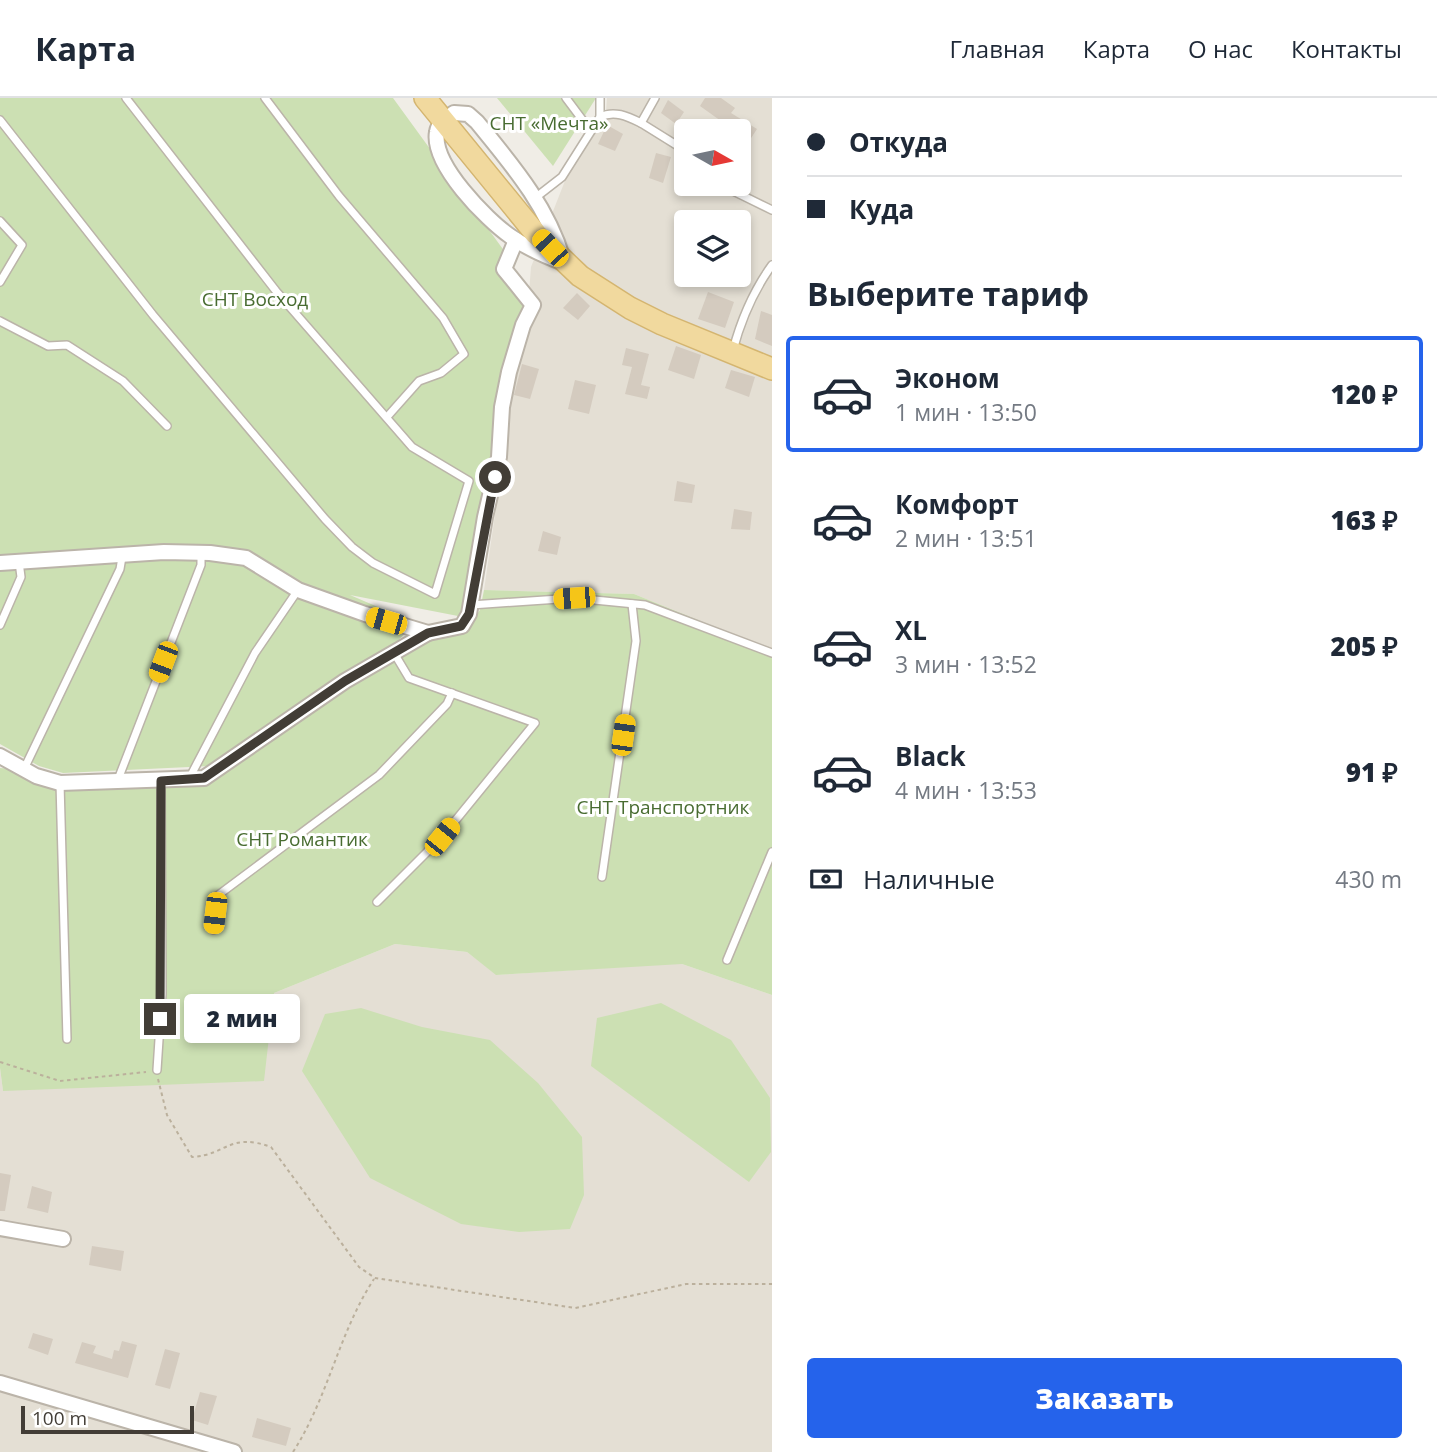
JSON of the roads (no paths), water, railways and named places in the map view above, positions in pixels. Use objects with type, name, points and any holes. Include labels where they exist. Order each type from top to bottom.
[{"type":"main road","points":[[425,98],[536,234],[564,263],[630,308],[772,369]]},
{"type":"street","points":[[460,113],[468,114],[477,122],[536,198],[564,263],[536,252],[516,240],[486,216],[467,195],[439,152],[436,137],[443,121],[460,113]]},
{"type":"street","points":[[0,756],[36,776],[60,783],[204,778],[345,681],[394,652],[428,633],[461,626],[470,605],[485,517],[499,457],[502,407],[507,384],[523,325],[533,305],[504,269],[516,240]]},
{"type":"street","points":[[0,563],[122,557],[164,552],[246,558],[298,590],[428,633]]},
{"type":"street","points":[[0,1228],[63,1239]]},
{"type":"street","points":[[0,1382],[234,1452]]},
{"type":"lane","points":[[0,120],[153,314],[325,519],[352,547],[373,563],[435,594],[468,481],[412,447],[276,290],[126,98]]},
{"type":"lane","points":[[265,98],[339,196],[443,318],[464,354],[441,373],[419,381],[387,417]]},
{"type":"lane","points":[[565,98],[590,130]]},
{"type":"lane","points":[[600,98],[600,117]]},
{"type":"lane","points":[[641,123],[655,98]]},
{"type":"lane","points":[[536,198],[562,177],[590,130],[600,117],[609,113],[627,116],[674,144]]},
{"type":"lane","points":[[743,196],[772,210]]},
{"type":"lane","points":[[0,221],[22,245],[0,282]]},
{"type":"lane","points":[[732,352],[738,328],[772,265]]},
{"type":"lane","points":[[0,321],[48,346],[67,345],[112,373],[167,426]]},
{"type":"lane","points":[[117,782],[201,565],[201,553]]},
{"type":"lane","points":[[23,769],[115,580],[122,557]]},
{"type":"lane","points":[[0,625],[21,577],[19,562]]},
{"type":"lane","points":[[189,779],[255,653],[298,590]]},
{"type":"lane","points":[[470,605],[574,598],[645,605],[772,653]]},
{"type":"lane","points":[[602,877],[636,641],[632,604]]},
{"type":"lane","points":[[377,902],[442,837],[535,723],[409,678],[394,652]]},
{"type":"lane","points":[[213,930],[217,896],[379,775],[447,704],[452,693]]},
{"type":"lane","points":[[157,1070],[162,994],[161,781]]},
{"type":"lane","points":[[60,783],[67,1039]]},
{"type":"lane","points":[[727,960],[772,852]]},
{"type":"park label","name":"СНТ «Мечта»","points":[[549,123]]},
{"type":"park label","name":"СНТ Восход","points":[[255,299]]},
{"type":"park label","name":"СНТ Транспортник","points":[[663,807]]},
{"type":"park label","name":"СНТ Романтик","points":[[302,839]]}]
